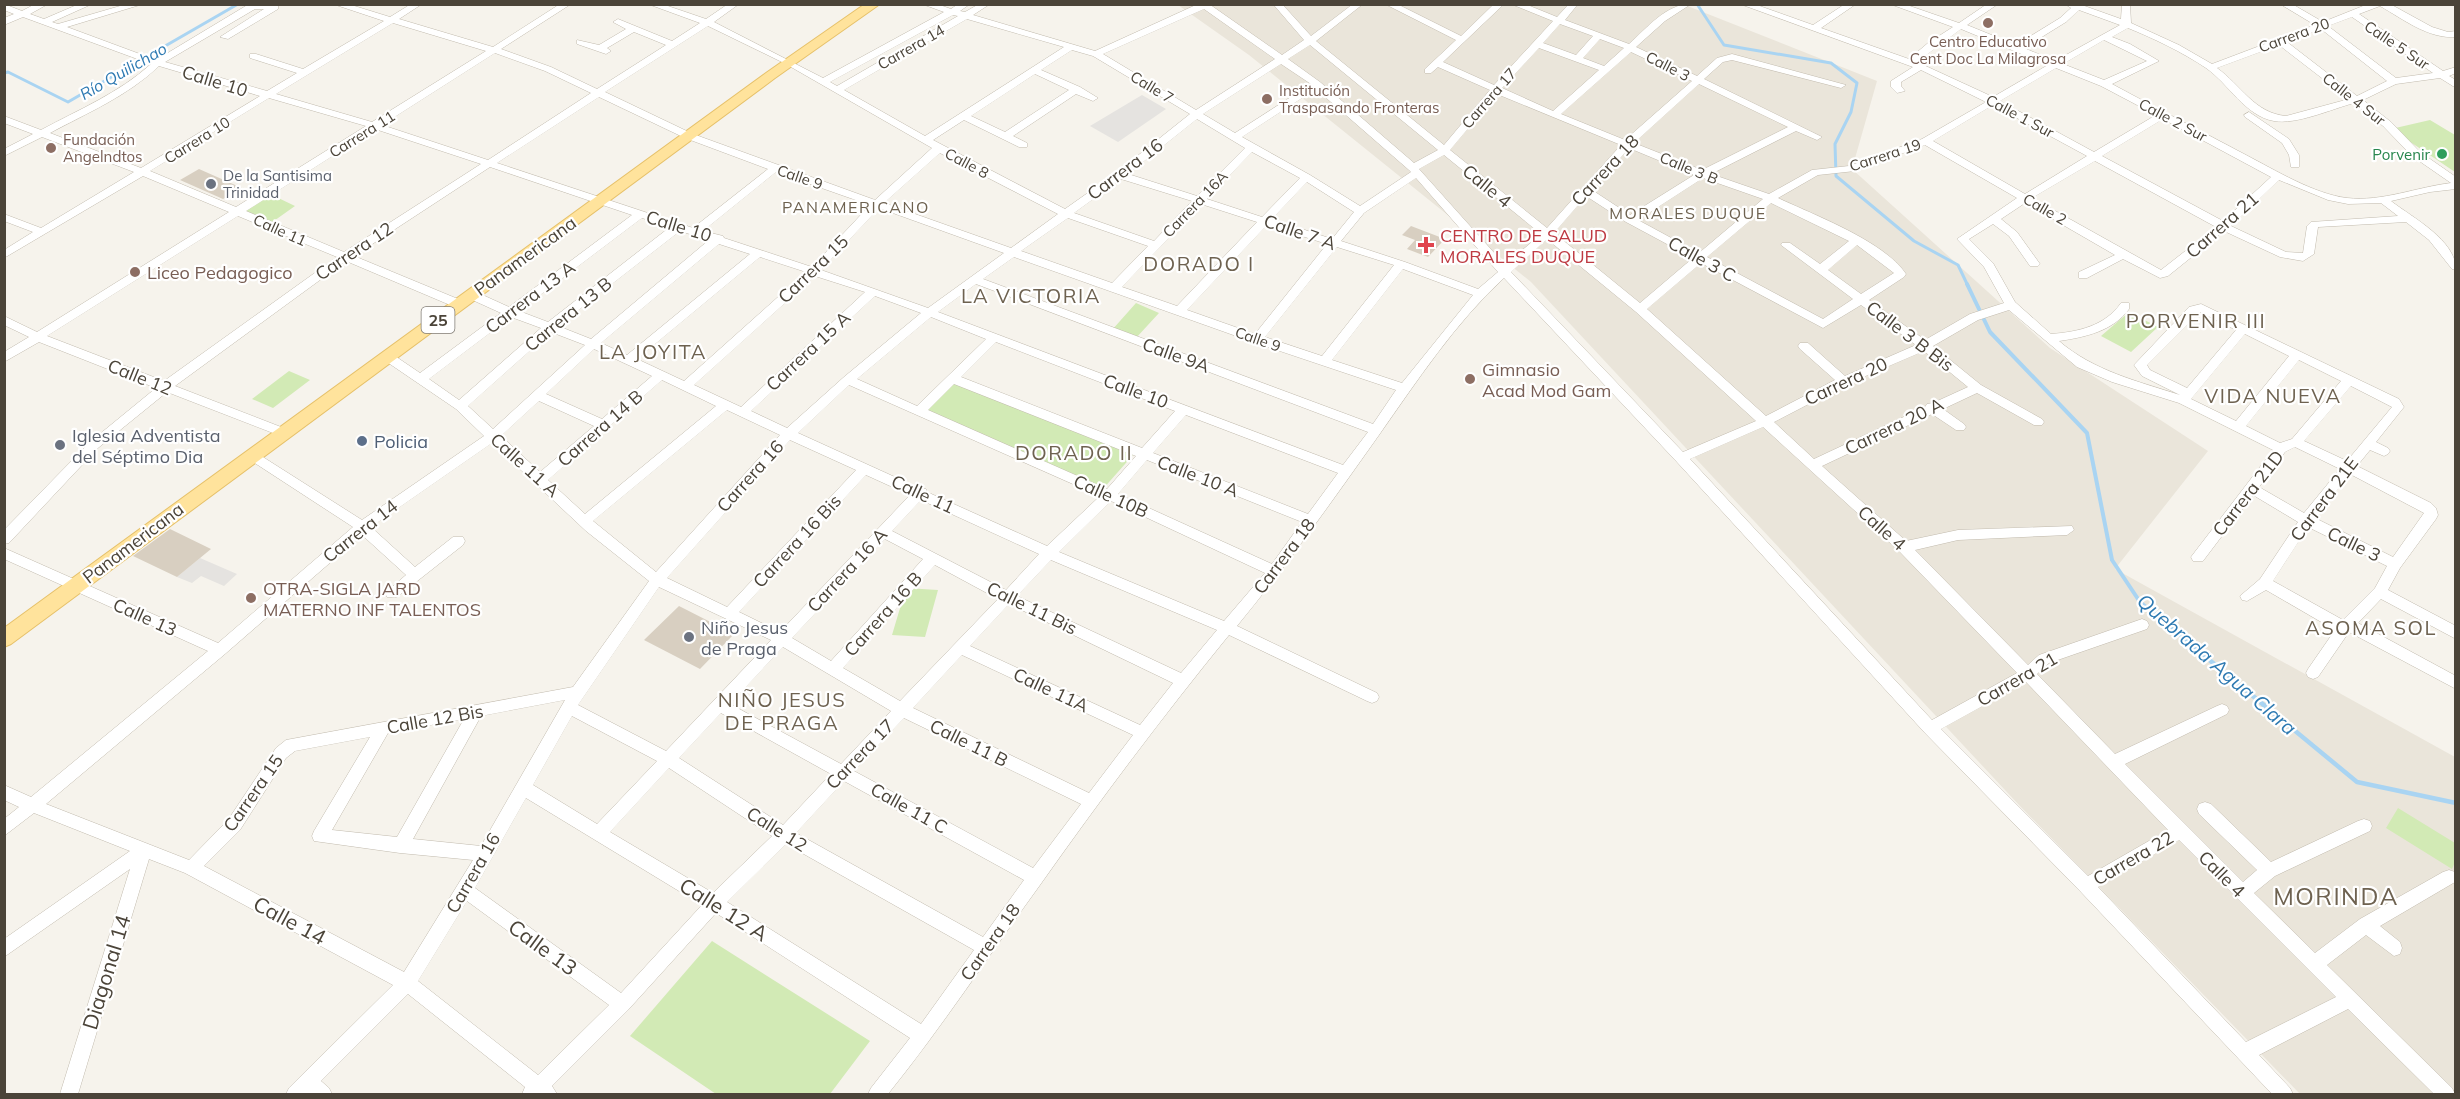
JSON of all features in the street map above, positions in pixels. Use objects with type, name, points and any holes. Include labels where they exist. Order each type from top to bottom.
[{"type":"main road","name":"Panamericana","points":[[4,632],[388,357],[686,134],[867,4]]},
{"type":"main road","name":"Panamericana","points":[[786,61],[874,4]]},
{"type":"main road","name":"Panamericana","points":[[4,639],[277,430],[600,200]]},
{"type":"street","points":[[4,22],[44,4]]},
{"type":"street","points":[[46,21],[88,4]]},
{"type":"street","points":[[61,26],[139,4]]},
{"type":"street","name":"Calle 9","points":[[337,4],[494,50],[548,69],[686,134],[775,168],[1015,251],[1257,339],[1404,388]]},
{"type":"street","name":"Carrera 10","points":[[4,255],[418,4]]},
{"type":"street","name":"Carrera 11","points":[[4,358],[567,4]]},
{"type":"street","name":"Calle 8","points":[[652,4],[709,23],[786,61],[939,148],[1064,213],[1155,245]]},
{"type":"street","name":"Carrera 12","points":[[4,539],[94,445],[165,387],[343,258],[488,162],[709,23],[735,4]]},
{"type":"street","name":"Calle 7","points":[[926,4],[1069,48],[1096,54],[1251,147],[1306,177],[1360,212]]},
{"type":"street","name":"Carrera 14","points":[[823,82],[966,4]]},
{"type":"street","name":"Carrera 14","points":[[836,90],[986,4]]},
{"type":"street","name":"Calle 4","points":[[1277,4],[1310,41],[1640,309],[1904,547],[2112,763],[2446,1095]]},
{"type":"street","points":[[1389,4],[1460,39]]},
{"type":"street","points":[[1428,71],[1500,4]]},
{"type":"street","name":"Calle 3","points":[[1515,4],[1629,46],[1697,81],[1817,137]]},
{"type":"street","name":"Carrera 17","points":[[1257,339],[1360,212],[1444,151],[1496,89],[1574,4]]},
{"type":"street","name":"Calle 1 Sur","points":[[1744,4],[1921,66],[2096,156],[2268,250],[2303,258],[2308,254],[2312,226],[2315,224],[2409,219]]},
{"type":"street","points":[[1815,28],[1852,4]]},
{"type":"street","name":"Calle 2 Sur","points":[[1894,4],[1963,27],[2104,84],[2278,176],[2328,197],[2348,201],[2382,200],[2456,184]]},
{"type":"street","points":[[1911,62],[1931,45],[1963,27],[1994,4]]},
{"type":"street","points":[[2126,4],[2126,26]]},
{"type":"street","points":[[2284,4],[2320,24],[2394,81]]},
{"type":"street","name":"Carrera 20","points":[[2211,67],[2378,4]]},
{"type":"street","points":[[2383,4],[2441,35],[2456,33]]},
{"type":"street","points":[[1096,54],[1203,5],[1317,84],[1415,170],[1504,271],[1681,458],[1930,728],[2086,886],[2284,1095]]},
{"type":"street","points":[[1554,115],[1629,46],[1662,19],[1686,5]]},
{"type":"street","points":[[4,153],[118,93],[142,77],[154,62],[253,6],[277,6]]},
{"type":"street","points":[[225,37],[277,6]]},
{"type":"street","name":"Carrera 16","points":[[301,1088],[406,983],[465,890],[578,692],[657,580],[788,434],[848,380],[930,312],[1064,213],[1120,175],[1196,114],[1310,41],[1355,6]]},
{"type":"street","points":[[2016,49],[2063,20],[2073,6],[2163,40],[2211,67],[2253,108],[2274,119],[2286,119],[2356,100],[2394,81],[2440,75],[2456,70]]},
{"type":"street","name":"Calle 10","points":[[4,7],[154,62],[376,126],[873,291],[1345,471]]},
{"type":"street","name":"Calle 5 Sur","points":[[2353,14],[2456,84]]},
{"type":"street","points":[[618,22],[674,45]]},
{"type":"street","name":"Carrera 19","points":[[1640,309],[1770,198],[1816,172],[1851,169],[1926,141],[2055,64],[2126,26]]},
{"type":"street","points":[[580,42],[603,50],[633,28]]},
{"type":"street","points":[[1578,58],[1599,35]]},
{"type":"street","points":[[2104,37],[2127,46],[2154,61],[2104,84]]},
{"type":"street","name":"Calle 4 Sur","points":[[2279,40],[2387,124],[2416,154],[2456,184]]},
{"type":"street","points":[[1538,44],[1604,69]]},
{"type":"street","points":[[926,140],[1069,48]]},
{"type":"street","points":[[253,56],[305,73]]},
{"type":"street","name":"Carrera 18","points":[[877,1095],[923,1036],[1091,802],[1183,681],[1274,571],[1404,388],[1480,294],[1547,234],[1628,143],[1720,60],[1732,57],[1841,85]]},
{"type":"street","name":"Calle 3 B","points":[[1436,63],[1554,115],[1702,174],[1770,198],[1857,240],[1896,268],[1900,274],[1863,300]]},
{"type":"street","points":[[1900,91],[1896,87],[1896,81],[1921,66]]},
{"type":"street","points":[[1034,70],[1093,98]]},
{"type":"street","points":[[1234,137],[1317,84]]},
{"type":"street","points":[[1005,137],[1077,89]]},
{"type":"street","points":[[2243,97],[2245,109],[2250,117],[2282,138],[2295,153],[2295,165]]},
{"type":"street","points":[[964,116],[1023,145]]},
{"type":"street","points":[[2163,116],[2025,198],[1962,239],[1989,265],[2007,306],[2081,364],[2099,372],[2185,396]]},
{"type":"street","name":"Calle 11","points":[[4,119],[143,172],[343,258],[454,302]]},
{"type":"street","points":[[1630,220],[1702,174],[1795,127]]},
{"type":"street","name":"Calle 2","points":[[1926,141],[2155,273],[2164,273]]},
{"type":"street","name":"Carrera 16A","points":[[1114,288],[1251,147]]},
{"type":"street","name":"Carrera 15","points":[[685,387],[814,271],[878,203],[939,148]]},
{"type":"street","points":[[696,231],[775,168]]},
{"type":"street","name":"Calle 7 A","points":[[1120,175],[1401,264],[1480,294]]},
{"type":"street","name":"Carrera 21","points":[[2164,273],[2224,226],[2278,176]]},
{"type":"street","points":[[1179,311],[1306,177]]},
{"type":"street","name":"Calle 3 C","points":[[1584,190],[1630,220],[1823,324],[1863,300]]},
{"type":"street","points":[[2382,200],[2433,238],[2456,267]]},
{"type":"street","name":"Carrera 13 A","points":[[421,379],[640,214]]},
{"type":"street","points":[[4,217],[42,232]]},
{"type":"street","points":[[1993,218],[2013,234],[2034,264]]},
{"type":"street","name":"Carrera 13 B","points":[[460,406],[549,327],[679,226]]},
{"type":"street","name":"Carrera 14","points":[[4,828],[220,650],[362,527],[493,436],[593,344],[719,238]]},
{"type":"street","points":[[1822,270],[1857,240]]},
{"type":"street","name":"Calle 3 B Bis","points":[[1785,245],[1925,346],[1977,388],[2038,423]]},
{"type":"street","points":[[627,361],[758,253]]},
{"type":"street","points":[[2083,275],[2124,255]]},
{"type":"street","points":[[1324,362],[1401,264]]},
{"type":"street","name":"Calle 9A","points":[[975,280],[1376,430]]},
{"type":"street","name":"Carrera 15 A","points":[[743,412],[873,291]]},
{"type":"street","name":"Calle 11","points":[[472,295],[593,344],[659,376],[921,492],[1049,553],[1227,628],[1372,697]]},
{"type":"street","name":"Carrera 20","points":[[1681,458],[1764,422],[1843,381],[1925,346],[1974,318],[2007,306]]},
{"type":"street","points":[[2048,338],[2095,328],[2115,319],[2125,306]]},
{"type":"street","points":[[2281,450],[2146,373],[2140,365],[2193,310],[2200,308],[2349,380]]},
{"type":"street","name":"Calle 12","points":[[4,320],[39,337],[277,430]]},
{"type":"street","points":[[2185,396],[2243,329]]},
{"type":"street","points":[[918,412],[994,338]]},
{"type":"street","points":[[1804,346],[1843,381]]},
{"type":"street","points":[[2239,426],[2297,354]]},
{"type":"street","name":"Calle 11 A","points":[[388,357],[460,406],[586,520],[657,580]]},
{"type":"street","name":"Carrera 14 B","points":[[542,479],[659,376]]},
{"type":"street","name":"Calle 10 A","points":[[951,378],[1311,520]]},
{"type":"street","name":"Calle 10B","points":[[848,380],[1109,495],[1274,571]]},
{"type":"street","name":"Carrera 21E","points":[[2247,596],[2265,583],[2306,520],[2398,407],[2395,402],[2349,380]]},
{"type":"street","name":"Carrera 21D","points":[[2198,557],[2281,450],[2296,441],[2349,380]]},
{"type":"street","name":"Carrera 20 A","points":[[1812,465],[1931,407],[1977,388]]},
{"type":"street","points":[[538,396],[603,425]]},
{"type":"street","points":[[586,520],[725,405]]},
{"type":"street","points":[[1931,407],[1960,427]]},
{"type":"street","name":"Carrera 17","points":[[539,1092],[714,903],[784,835],[1049,553],[1109,495],[1184,409]]},
{"type":"street","points":[[2296,441],[2426,506],[2431,515],[2395,564],[2380,592],[2346,626],[2313,673]]},
{"type":"street","points":[[2367,443],[2384,452]]},
{"type":"street","points":[[251,456],[362,527],[415,575]]},
{"type":"street","name":"Carrera 16 Bis","points":[[729,614],[865,468]]},
{"type":"street","name":"Calle 3","points":[[2250,488],[2306,520],[2395,564]]},
{"type":"street","name":"Carrera 16 A","points":[[600,832],[921,492]]},
{"type":"street","points":[[1904,547],[1958,535],[2067,530]]},
{"type":"street","name":"Calle 11 Bis","points":[[883,532],[1007,597],[1183,681]]},
{"type":"street","points":[[392,593],[458,541]]},
{"type":"street","name":"Calle 13","points":[[4,553],[220,650]]},
{"type":"street","name":"Carrera 16 B","points":[[833,669],[932,559]]},
{"type":"street","name":"Calle 11 B","points":[[657,580],[782,639],[902,710],[1091,802]]},
{"type":"street","points":[[2265,583],[2456,683]]},
{"type":"street","points":[[2380,592],[2456,633]]},
{"type":"street","name":"Carrera 21","points":[[1930,728],[2027,674],[2044,659],[2142,625]]},
{"type":"street","name":"Calle 11A","points":[[960,648],[1143,733]]},
{"type":"street","name":"Calle 12 Bis","points":[[291,745],[578,692]]},
{"type":"street","name":"Calle 11 C","points":[[719,705],[1035,878]]},
{"type":"street","name":"Calle 12","points":[[570,708],[668,759],[784,835],[986,948]]},
{"type":"street","points":[[2112,763],[2222,710]]},
{"type":"street","points":[[400,846],[476,712]]},
{"type":"street","points":[[383,729],[320,836],[484,854]]},
{"type":"street","name":"Carrera 15","points":[[192,868],[234,825],[281,753],[291,745]]},
{"type":"street","name":"Calle 12 A","points":[[522,787],[600,832],[923,1036]]},
{"type":"street","name":"Calle 14","points":[[4,792],[33,806],[192,868],[406,983],[539,1092]]},
{"type":"street","points":[[2205,809],[2269,871]]},
{"type":"street","points":[[2241,893],[2269,871],[2364,825]]},
{"type":"street","name":"Carrera 22","points":[[2086,886],[2180,831]]},
{"type":"street","points":[[4,949],[144,850]]},
{"type":"street","name":"Diagonal 14","points":[[69,1095],[144,850]]},
{"type":"street","points":[[2314,964],[2366,926],[2449,877]]},
{"type":"street","name":"Calle 13","points":[[465,890],[622,1004]]},
{"type":"street","points":[[2366,926],[2394,948]]},
{"type":"street","points":[[2245,1052],[2350,999]]},
{"type":"street","points":[[301,1088],[322,1095]]},
{"type":"shaded area","name":"MORALES DUQUE","points":[[1178,5],[1685,5],[1877,81],[1852,169],[2050,348],[2208,451],[2115,569],[2455,757],[2455,1094],[2300,1094],[2019,805],[1531,282],[1249,55]]},
{"type":"shaded area","points":[[1142,95],[1166,109],[1118,142],[1090,126]]},
{"type":"shaded area","points":[[200,558],[237,574],[224,586],[201,576],[192,583],[177,577]]},
{"type":"green space","name":"Porvenir","points":[[2430,120],[2455,135],[2455,172],[2391,129]]},
{"type":"green space","points":[[270,194],[295,206],[271,223],[242,211]]},
{"type":"green space","points":[[1136,303],[1159,313],[1136,338],[1112,330]]},
{"type":"green space","points":[[2129,312],[2158,327],[2131,352],[2101,336]]},
{"type":"green space","points":[[289,371],[310,380],[273,408],[252,399]]},
{"type":"green space","points":[[954,381],[1133,455],[1102,490],[925,410]]},
{"type":"green space","points":[[906,588],[938,590],[925,637],[892,635]]},
{"type":"green space","points":[[2398,808],[2455,843],[2455,862],[2452,869],[2386,828]]},
{"type":"green space","points":[[712,941],[870,1041],[830,1094],[716,1094],[630,1036]]},
{"type":"building","name":"De la Santisima Trinidad","points":[[199,169],[242,188],[223,199],[180,180]]},
{"type":"building","name":"CENTRO DE SALUD MORALES DUQUE","points":[[1411,226],[1445,239],[1428,257],[1407,249],[1415,240],[1402,235]]},
{"type":"building","points":[[170,529],[211,549],[177,577],[133,556]]},
{"type":"building","name":"Niño Jesus de Praga","points":[[679,606],[734,634],[700,669],[644,640]]},
{"type":"waterway","name":"Río Quilichao","points":[[4,73],[8,72],[68,102],[238,4]]},
{"type":"waterway","name":"Quebrada Agua Clara","points":[[1697,4],[1724,45],[1831,63],[1857,83],[1851,112],[1835,144],[1836,176],[1914,241],[1958,265],[1968,286]]},
{"type":"waterway","name":"Quebrada Agua Clara","points":[[1967,284],[1990,332],[2087,433],[2112,560],[2140,602],[2192,645]]},
{"type":"waterway","name":"Quebrada Agua Clara","points":[[2190,644],[2357,782],[2456,803]]},
{"type":"place","name":"Centro Educativo Cent Doc La Milagrosa","points":[[1988,23]]},
{"type":"place","name":"Institución Traspasando Fronteras","points":[[1267,99]]},
{"type":"place","name":"Fundación Angelndtos","points":[[51,148]]},
{"type":"place","name":"Porvenir","points":[[2442,154]]},
{"type":"place","name":"De la Santisima Trinidad","points":[[211,184]]},
{"type":"place","name":"CENTRO DE SALUD MORALES DUQUE","points":[[1426,245]]},
{"type":"place","name":"Liceo Pedagogico","points":[[135,272]]},
{"type":"place","name":"Gimnasio Acad Mod Gam","points":[[1470,379]]},
{"type":"place","name":"Policia","points":[[362,441]]},
{"type":"place","name":"Iglesia Adventista del Séptimo Dia","points":[[60,445]]},
{"type":"place","name":"OTRA-SIGLA JARD MATERNO INF TALENTOS","points":[[251,598]]},
{"type":"place","name":"Niño Jesus de Praga","points":[[689,637]]},
{"type":"district","name":"PANAMERICANO","points":[[856,207]]},
{"type":"district","name":"MORALES DUQUE","points":[[1688,213]]},
{"type":"district","name":"DORADO I","points":[[1199,263]]},
{"type":"district","name":"LA VICTORIA","points":[[1031,295]]},
{"type":"district","name":"PORVENIR III","points":[[2196,320]]},
{"type":"district","name":"LA JOYITA","points":[[653,351]]},
{"type":"district","name":"VIDA NUEVA","points":[[2273,395]]},
{"type":"district","name":"DORADO II","points":[[1074,452]]},
{"type":"district","name":"ASOMA SOL","points":[[2371,627]]},
{"type":"district","name":"NIÑO JESUS DE PRAGA","points":[[782,710]]},
{"type":"district","name":"MORINDA","points":[[2336,896]]}]
